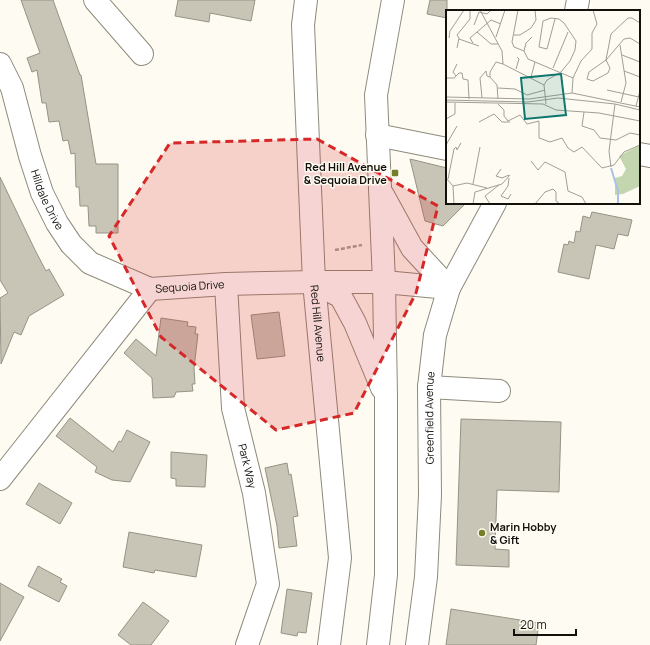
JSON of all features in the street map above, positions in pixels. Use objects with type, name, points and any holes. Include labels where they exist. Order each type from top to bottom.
[{"type":"street","points":[[95,0],[142,54]]},
{"type":"street","name":"Red Hill Avenue","points":[[306,0],[303,25],[314,282],[340,558],[329,645]]},
{"type":"street","points":[[378,645],[386,575],[386,396],[384,282],[376,95],[393,0]]},
{"type":"street","points":[[576,10],[578,0]]},
{"type":"street","name":"Hilldale Drive","points":[[0,64],[12,88],[30,156],[42,193],[57,222],[71,244],[90,263],[150,289]]},
{"type":"street","points":[[377,135],[446,149]]},
{"type":"street","points":[[640,154],[650,156]]},
{"type":"street","points":[[380,188],[412,248],[449,288]]},
{"type":"street","name":"Greenfield Avenue","points":[[417,645],[426,577],[429,510],[429,387],[435,335],[449,288],[494,204]]},
{"type":"street","points":[[314,282],[341,297],[355,323],[386,396]]},
{"type":"street","name":"Sequoia Drive","points":[[0,479],[150,289],[226,284],[314,282],[384,282],[449,288]]},
{"type":"street","name":"Park Way","points":[[226,284],[233,408],[254,493],[268,584],[247,645]]},
{"type":"street","points":[[429,387],[499,390]]},
{"type":"path","points":[[335,250],[368,244]]},
{"type":"highlighted area","points":[[317,139],[438,206],[416,293],[354,413],[276,430],[161,337],[109,236],[170,143]]},
{"type":"building","points":[[21,0],[53,0],[81,75],[96,164],[118,164],[118,233],[96,233],[96,226],[89,226],[88,206],[80,206],[79,187],[76,187],[75,153],[71,154],[68,140],[63,141],[59,121],[49,122],[46,103],[42,103],[37,70],[32,72],[27,58],[40,53]]},
{"type":"building","points":[[178,0],[255,0],[251,21],[210,13],[209,22],[175,16]]},
{"type":"building","points":[[430,0],[447,0],[446,18],[427,14]]},
{"type":"building","points":[[410,159],[446,168],[446,204],[465,204],[443,226],[425,221]]},
{"type":"building","points":[[0,177],[46,271],[49,269],[64,295],[29,316],[21,335],[14,332],[1,364],[0,298],[8,293],[0,280]]},
{"type":"building","points":[[592,212],[632,220],[628,236],[618,234],[614,249],[596,245],[589,279],[558,272],[564,244],[568,245],[569,241],[574,243],[576,231],[580,232],[583,216],[590,218]]},
{"type":"building","points":[[279,312],[285,356],[257,359],[251,315]]},
{"type":"building","points":[[161,318],[188,322],[187,326],[196,327],[195,334],[198,334],[194,368],[195,384],[192,384],[193,391],[176,392],[174,397],[153,398],[152,378],[124,353],[136,339],[156,356]]},
{"type":"building","points":[[70,418],[113,452],[119,441],[121,442],[127,430],[150,442],[130,482],[112,480],[95,472],[97,467],[56,436]]},
{"type":"building","points":[[461,419],[561,422],[559,492],[497,490],[495,549],[509,550],[509,567],[456,565]]},
{"type":"building","points":[[171,452],[207,455],[205,487],[176,486],[176,479],[171,478]]},
{"type":"building","points":[[287,463],[289,475],[291,474],[298,516],[293,517],[297,546],[279,548],[277,526],[265,468]]},
{"type":"building","points":[[39,483],[72,503],[60,524],[26,504]]},
{"type":"building","points":[[129,532],[202,545],[196,577],[155,570],[154,573],[123,567]]},
{"type":"building","points":[[38,566],[62,579],[60,582],[67,586],[59,602],[28,586]]},
{"type":"building","points":[[0,583],[24,597],[0,641]]},
{"type":"building","points":[[287,589],[312,593],[306,633],[298,632],[297,636],[281,633]]},
{"type":"building","points":[[143,602],[169,621],[151,645],[131,645],[118,635]]},
{"type":"building","points":[[451,609],[539,623],[536,645],[446,645]]},
{"type":"place","name":"Red Hill Avenue & Sequoia Drive","points":[[395,173]]},
{"type":"place","name":"Marin Hobby & Gift","points":[[482,533]]}]
